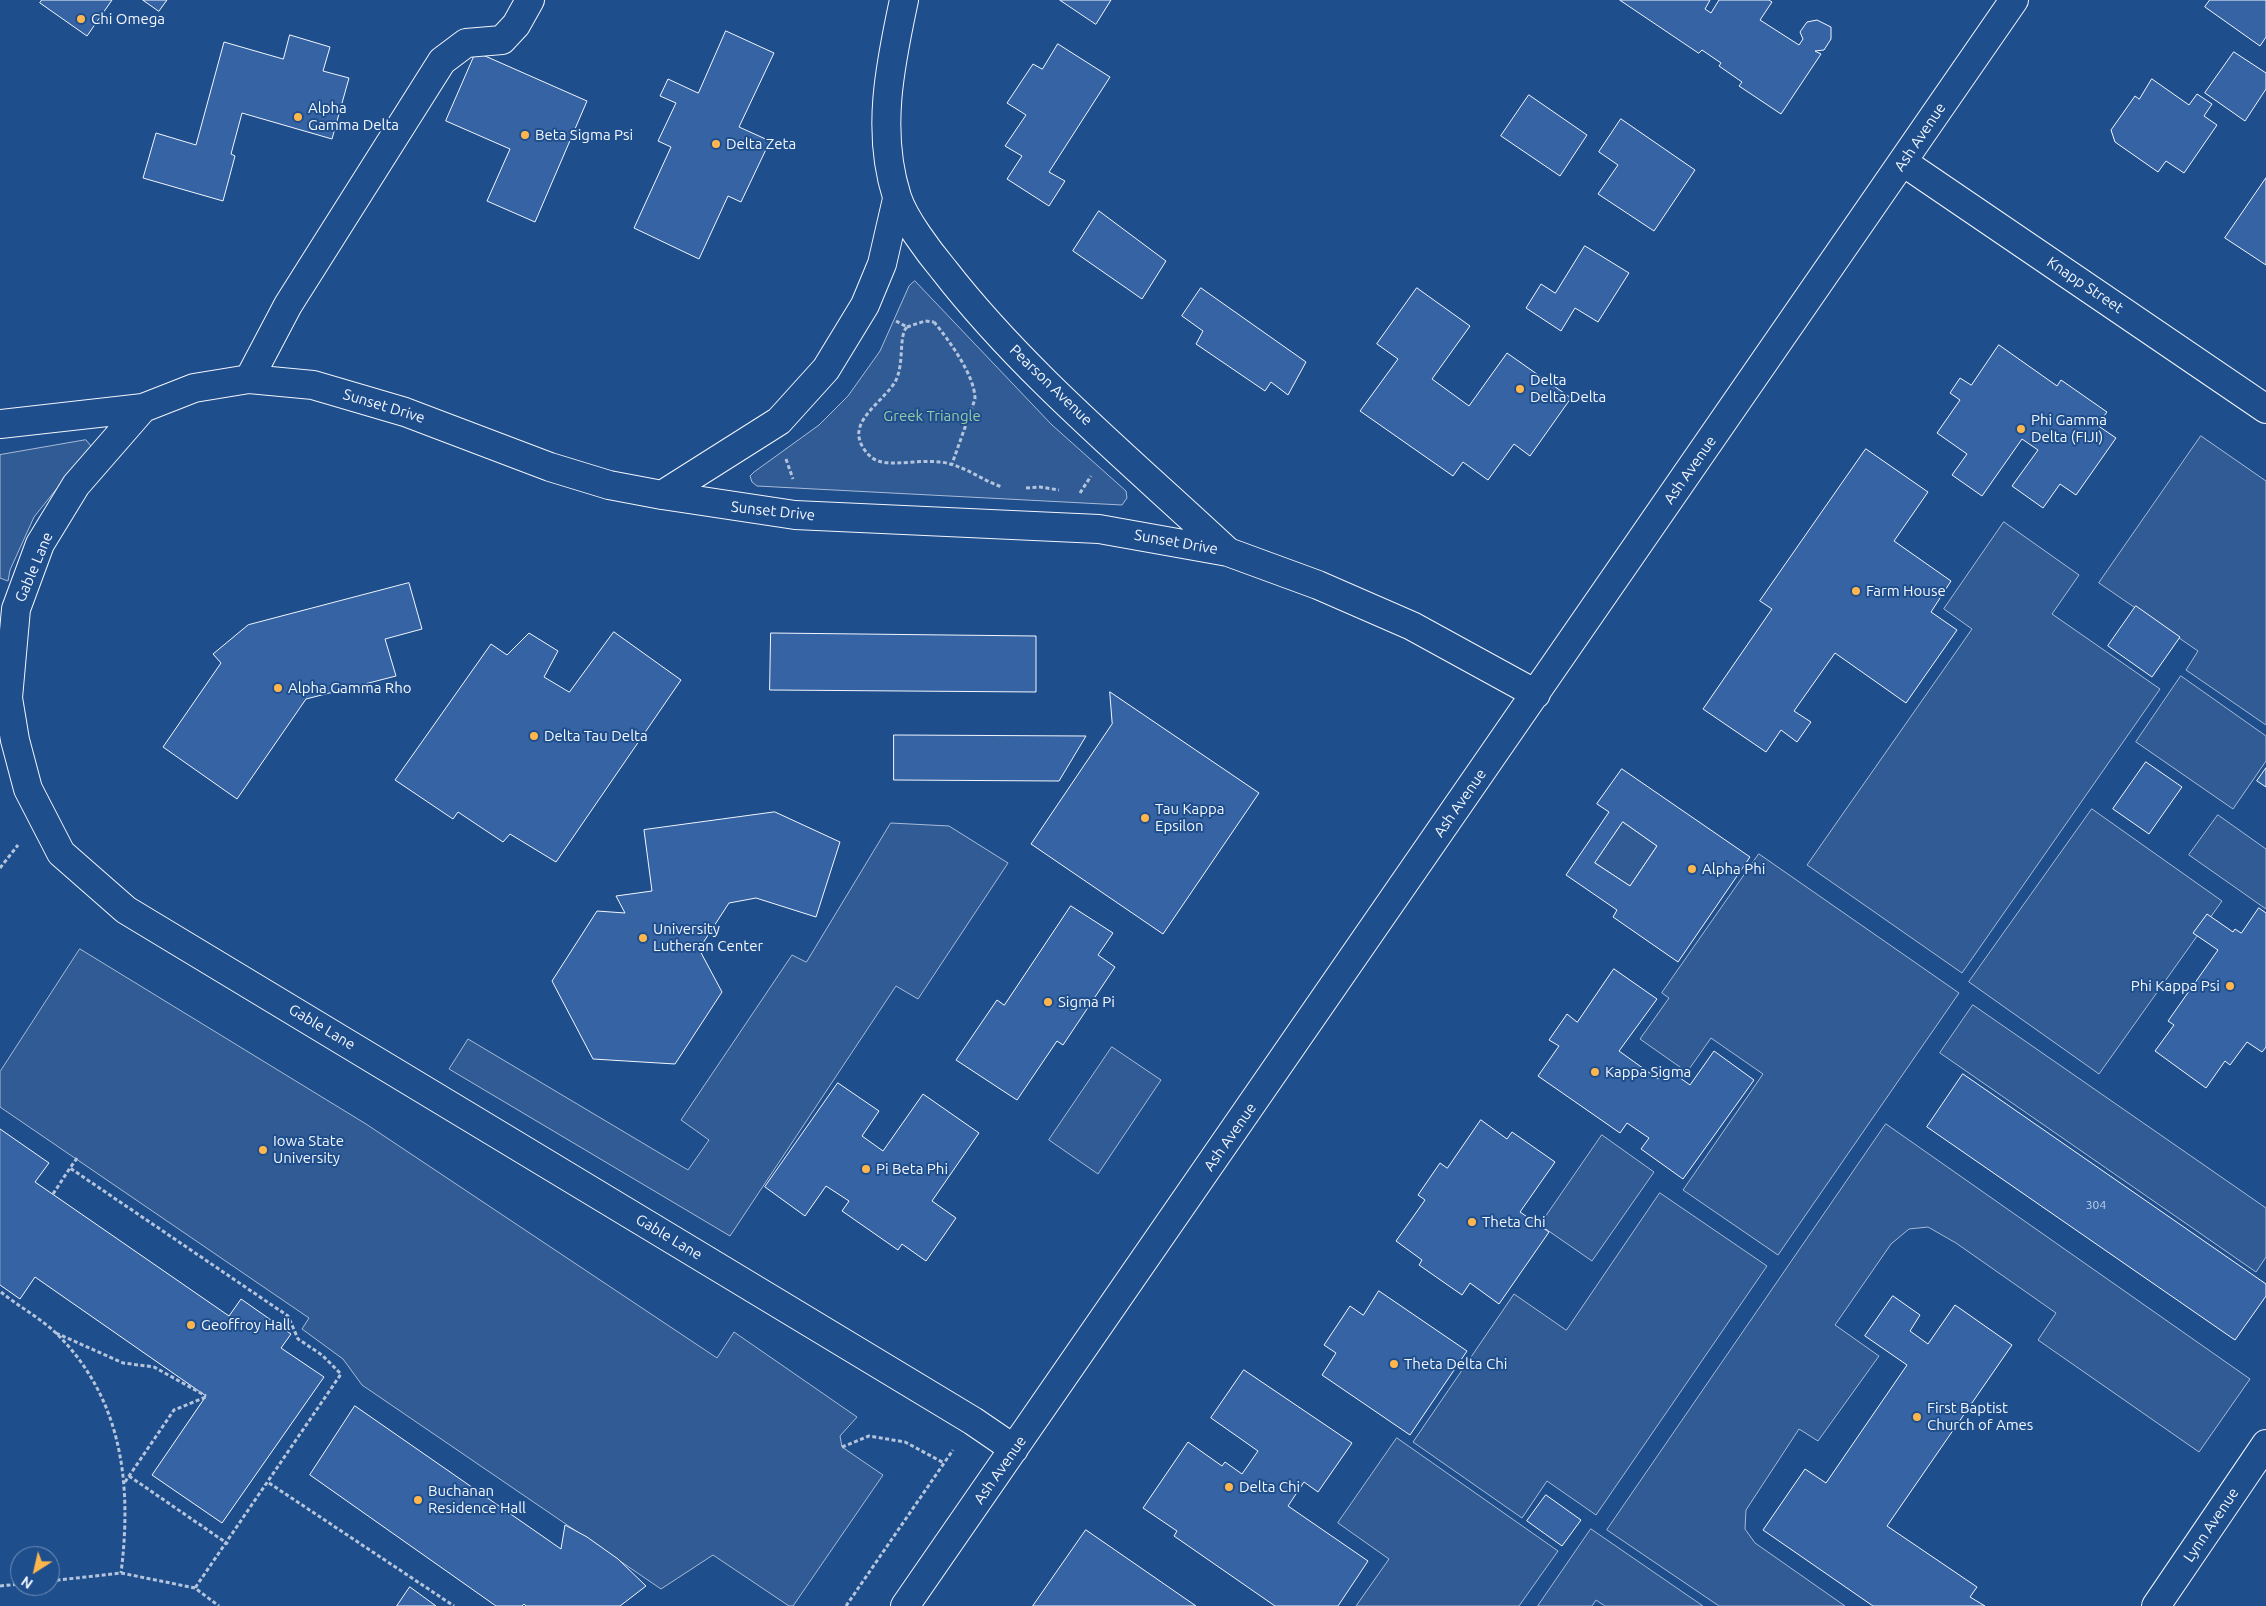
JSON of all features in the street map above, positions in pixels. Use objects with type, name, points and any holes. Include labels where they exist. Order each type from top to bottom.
[{"type":"street","points":[[249,379],[288,305],[442,62],[466,43],[502,40],[516,25],[530,0]]},
{"type":"street","name":"Pearson Avenue","points":[[904,0],[887,96],[886,143],[897,199],[925,246],[962,294],[1003,338],[1228,552]]},
{"type":"street","name":"Ash Avenue","points":[[905,1606],[2014,0]]},
{"type":"street","name":"Knapp Street","points":[[1903,162],[2266,409]]},
{"type":"street","name":"Pearson Avenue","points":[[662,495],[779,421],[826,369],[865,305],[882,264],[897,199]]},
{"type":"street","name":"Sunset Drive","points":[[0,424],[143,408],[194,388],[249,379],[313,385],[405,412],[550,468],[609,485],[662,495],[795,515],[1075,527],[1186,543],[1228,552],[1318,585],[1412,626],[1536,694]]},
{"type":"street","name":"Gable Lane","points":[[143,408],[76,484],[8,601],[8,698],[15,740],[28,789],[61,853],[126,910],[282,1002],[973,1421],[1014,1449]]},
{"type":"street","points":[[0,765],[15,740]]},
{"type":"street","name":"Lynn Avenue","points":[[2156,1606],[2266,1444]]},
{"type":"path","points":[[865,305],[907,327],[902,337],[902,365],[895,382],[863,420],[859,431],[860,443],[868,454],[878,461],[935,460],[952,464],[990,483],[1007,488]]},
{"type":"path","points":[[934,322],[963,365],[975,390],[972,408],[952,464]]},
{"type":"path","points":[[769,427],[790,470],[795,488],[795,515]]},
{"type":"path","points":[[1075,527],[1080,493],[1099,467],[1119,450]]},
{"type":"path","points":[[1024,488],[1040,487],[1061,490]]},
{"type":"path","points":[[1074,493],[1080,493]]},
{"type":"path","points":[[53,1194],[77,1158]]},
{"type":"path","points":[[70,1168],[288,1316],[298,1339],[322,1355],[341,1374],[228,1544],[195,1588]]},
{"type":"path","points":[[4,1288],[0,1293],[55,1333],[123,1363],[154,1367],[206,1396],[174,1410],[125,1482]]},
{"type":"path","points":[[55,1333],[79,1362],[100,1395],[116,1434],[125,1482],[126,1534],[121,1574]]},
{"type":"path","points":[[842,1447],[869,1436],[905,1442],[944,1463]]},
{"type":"path","points":[[846,1606],[956,1445]]},
{"type":"path","points":[[129,1476],[228,1544]]},
{"type":"path","points":[[269,1483],[454,1606]]},
{"type":"path","points":[[60,1580],[121,1574],[195,1588],[219,1606]]},
{"type":"path","points":[[0,1590],[2,1586]]},
{"type":"shaded area","name":"Greek Triangle","points":[[915,281],[1052,425],[1126,491],[1127,498],[1122,505],[757,486],[752,482],[750,476],[754,472],[819,425],[848,396],[880,351],[909,286]]},
{"type":"shaded area","points":[[2201,436],[2266,481],[2266,725],[2186,670],[2198,651],[2099,583]]},
{"type":"shaded area","points":[[86,440],[91,446],[34,517],[10,570],[8,581],[0,578],[0,455]]},
{"type":"shaded area","points":[[2004,522],[2079,575],[2052,614],[2160,689],[1962,973],[1807,865],[1972,629],[1944,609]]},
{"type":"shaded area","points":[[2181,676],[2266,736],[2266,761],[2233,809],[2136,742]]},
{"type":"shaded area","points":[[2092,809],[2222,901],[2099,1074],[1969,982]]},
{"type":"shaded area","points":[[2218,815],[2266,849],[2266,909],[2189,855]]},
{"type":"shaded area","points":[[1623,822],[1657,846],[1630,886],[1595,863]]},
{"type":"shaded area","points":[[891,823],[949,826],[1008,863],[918,999],[896,986],[730,1236],[449,1069],[468,1039],[688,1170],[709,1140],[681,1120],[792,955],[806,962]]},
{"type":"shaded area","points":[[1759,854],[1959,993],[1778,1255],[1683,1190],[1763,1074],[1711,1038],[1687,1072],[1640,1039],[1669,998],[1662,993]]},
{"type":"shaded area","points":[[80,949],[366,1124],[717,1358],[734,1332],[857,1417],[840,1436],[842,1447],[883,1475],[793,1606],[789,1606],[713,1555],[661,1589],[362,1385],[343,1359],[302,1329],[309,1318],[0,1107],[0,1072]]},
{"type":"shaded area","points":[[1973,1005],[2266,1208],[2266,1257],[2256,1272],[1940,1053]]},
{"type":"shaded area","points":[[1112,1047],[1161,1080],[1098,1174],[1049,1140]]},
{"type":"shaded area","points":[[1886,1124],[2250,1379],[2199,1452],[2038,1340],[2056,1313],[1956,1243],[1928,1227],[1909,1229],[1891,1244],[1835,1325],[1879,1356],[1818,1441],[1799,1429],[1746,1510],[1745,1529],[1755,1543],[1845,1606],[1719,1606],[1607,1530]]},
{"type":"shaded area","points":[[1602,1135],[1654,1172],[1592,1261],[1540,1225]]},
{"type":"shaded area","points":[[1660,1193],[1767,1266],[1596,1515],[1547,1481],[1522,1518],[1413,1442],[1514,1294],[1566,1330]]},
{"type":"shaded area","points":[[1397,1438],[1558,1551],[1519,1606],[1356,1606],[1389,1559],[1338,1523]]},
{"type":"shaded area","points":[[1591,1529],[1703,1606],[1605,1606],[1596,1600],[1592,1606],[1538,1606]]},
{"type":"building","name":"Chi Omega","points":[[42,0],[112,0],[87,36],[40,3]]},
{"type":"building","name":"Chi Omega","points":[[143,0],[167,0],[159,11]]},
{"type":"building","points":[[1060,0],[1111,0],[1096,24]]},
{"type":"building","points":[[1620,0],[1710,0],[1705,9],[1711,13],[1719,0],[1769,0],[1772,2],[1760,20],[1799,45],[1803,39],[1800,32],[1807,22],[1817,20],[1831,27],[1831,39],[1824,50],[1815,51],[1821,54],[1781,114],[1739,86],[1742,82],[1719,66],[1721,63],[1702,50],[1699,53]]},
{"type":"building","points":[[2210,0],[2266,0],[2266,37],[2260,46],[2205,7]]},
{"type":"building","name":"Delta Zeta","points":[[726,31],[774,53],[739,127],[770,141],[741,202],[728,196],[699,259],[634,228],[671,147],[658,141],[676,103],[660,96],[668,79],[698,93]]},
{"type":"building","name":"Alpha Gamma Delta","points":[[290,35],[330,47],[323,71],[349,78],[332,139],[242,113],[231,154],[235,156],[223,201],[143,178],[156,133],[196,145],[224,42],[283,59]]},
{"type":"building","points":[[1058,44],[1110,77],[1049,172],[1065,181],[1049,206],[1007,179],[1022,156],[1005,146],[1026,115],[1007,103],[1033,64],[1042,69]]},
{"type":"building","name":"Beta Sigma Psi","points":[[476,52],[587,101],[535,222],[487,201],[510,149],[446,121]]},
{"type":"building","points":[[2234,52],[2266,73],[2266,89],[2245,121],[2205,93]]},
{"type":"building","points":[[2152,79],[2189,105],[2197,94],[2212,104],[2204,116],[2217,125],[2184,173],[2166,161],[2158,172],[2115,142],[2111,130],[2135,96],[2139,99]]},
{"type":"building","points":[[1529,95],[1587,135],[1560,176],[1501,136]]},
{"type":"building","points":[[1621,119],[1695,170],[1654,231],[1598,194],[1618,165],[1599,152]]},
{"type":"building","points":[[2266,178],[2266,265],[2225,238]]},
{"type":"building","points":[[1099,211],[1166,261],[1142,299],[1073,251]]},
{"type":"building","points":[[1585,246],[1629,273],[1598,322],[1575,308],[1561,331],[1526,308],[1541,284],[1555,293]]},
{"type":"building","points":[[1201,288],[1306,362],[1288,395],[1271,382],[1265,391],[1196,344],[1203,331],[1182,316]]},
{"type":"building","name":"Delta Delta Delta","points":[[1417,288],[1470,326],[1432,379],[1469,406],[1507,353],[1571,398],[1530,456],[1514,444],[1488,480],[1463,462],[1453,476],[1360,411],[1398,359],[1377,344]]},
{"type":"building","name":"Phi Gamma Delta (FIJI)","points":[[1999,345],[2057,386],[2061,380],[2107,412],[2097,425],[2116,438],[2076,495],[2060,484],[2043,508],[2012,486],[2038,450],[2022,439],[1982,496],[1952,475],[1967,454],[1937,433],[1960,400],[1950,393],[1960,378],[1971,385]]},
{"type":"building","name":"Farm House","points":[[1866,449],[1928,492],[1894,541],[1951,581],[1931,612],[1957,630],[1906,703],[1835,653],[1794,711],[1811,722],[1797,742],[1781,730],[1766,752],[1703,709],[1772,609],[1760,601]]},
{"type":"building","name":"Alpha Gamma Rho","points":[[409,583],[422,629],[385,639],[396,676],[306,699],[237,799],[163,747],[221,663],[213,654],[248,625]]},
{"type":"building","points":[[2136,606],[2180,637],[2152,677],[2108,646]]},
{"type":"building","name":"Delta Tau Delta","points":[[614,632],[681,680],[556,862],[510,834],[503,842],[458,812],[453,819],[395,780],[491,644],[507,655],[529,633],[558,651],[544,677],[569,692]]},
{"type":"building","points":[[771,633],[1036,636],[1036,692],[770,690]]},
{"type":"building","name":"Tau Kappa Epsilon","points":[[1110,692],[1259,793],[1163,934],[1031,844],[1112,724]]},
{"type":"building","points":[[894,735],[1086,736],[1059,781],[894,780]]},
{"type":"building","points":[[2146,762],[2182,787],[2149,834],[2113,809]]},
{"type":"building","points":[[2266,768],[2266,787],[2257,781]]},
{"type":"building","name":"Alpha Phi","points":[[1622,769],[1750,857],[1678,962],[1613,917],[1617,910],[1566,875],[1609,812],[1597,804]],"holes":[[[1623,822],[1657,846],[1630,886],[1595,863]]]},
{"type":"building","name":"University Lutheran Center","points":[[775,812],[840,842],[816,917],[756,898],[729,903],[699,949],[722,992],[675,1064],[593,1059],[552,981],[597,911],[625,913],[616,896],[652,891],[644,830]]},
{"type":"building","name":"Sigma Pi","points":[[1071,906],[1113,933],[1098,955],[1115,967],[1063,1045],[1057,1041],[1017,1100],[956,1060],[997,1000],[1004,1005]]},
{"type":"building","name":"Phi Kappa Psi","points":[[2259,908],[2266,913],[2266,1047],[2262,1052],[2247,1042],[2230,1065],[2225,1061],[2206,1088],[2155,1051],[2174,1025],[2168,1021],[2218,950],[2193,933],[2207,914],[2233,932],[2235,929],[2241,933]]},
{"type":"building","name":"Kappa Sigma","points":[[1614,969],[1657,999],[1619,1051],[1658,1079],[1666,1068],[1690,1085],[1714,1051],[1754,1080],[1683,1179],[1641,1149],[1649,1138],[1627,1123],[1620,1133],[1538,1076],[1559,1046],[1549,1040],[1567,1014],[1577,1022]]},
{"type":"building","points":[[1963,1074],[2266,1284],[2266,1296],[2235,1340],[1927,1127]]},
{"type":"building","name":"Pi Beta Phi","points":[[838,1083],[879,1111],[862,1136],[883,1151],[923,1094],[979,1133],[932,1201],[956,1218],[926,1261],[902,1244],[898,1250],[842,1211],[849,1201],[826,1186],[805,1216],[765,1187]]},
{"type":"building","name":"Theta Chi","points":[[1481,1120],[1507,1139],[1512,1132],[1555,1162],[1520,1212],[1549,1232],[1499,1304],[1470,1283],[1462,1295],[1419,1265],[1422,1260],[1396,1241],[1425,1200],[1418,1195],[1440,1163],[1447,1168]]},
{"type":"building","name":"Geoffroy Hall","points":[[0,1129],[49,1163],[35,1182],[229,1316],[241,1299],[291,1334],[281,1348],[324,1377],[222,1523],[152,1475],[206,1396],[35,1277],[20,1299],[0,1285]]},
{"type":"building","name":"Theta Delta Chi","points":[[1379,1291],[1467,1351],[1410,1435],[1322,1375],[1336,1353],[1324,1345],[1350,1306],[1363,1315]]},
{"type":"building","name":"First Baptist Church of Ames","points":[[1893,1296],[1920,1315],[1910,1331],[1928,1344],[1955,1305],[2012,1345],[1887,1526],[1977,1587],[1970,1597],[1985,1606],[1873,1606],[1763,1530],[1805,1469],[1826,1483],[1907,1365],[1865,1336]]},
{"type":"building","name":"Delta Chi","points":[[1244,1370],[1352,1443],[1318,1492],[1304,1482],[1288,1506],[1368,1561],[1338,1606],[1275,1606],[1174,1536],[1177,1531],[1143,1508],[1188,1442],[1222,1466],[1225,1462],[1242,1474],[1258,1451],[1211,1418]]},
{"type":"building","name":"Buchanan Residence Hall","points":[[355,1406],[561,1549],[565,1525],[587,1537],[618,1559],[646,1586],[620,1606],[526,1606],[524,1604],[522,1606],[496,1606],[310,1475]]},
{"type":"building","points":[[1546,1495],[1581,1520],[1562,1546],[1527,1521]]},
{"type":"building","points":[[1086,1530],[1196,1606],[1033,1606]]},
{"type":"building","points":[[410,1587],[436,1606],[397,1606]]},
{"type":"place","name":"Chi Omega","points":[[81,19]]},
{"type":"place","name":"Alpha Gamma Delta","points":[[298,117]]},
{"type":"place","name":"Beta Sigma Psi","points":[[525,135]]},
{"type":"place","name":"Delta Zeta","points":[[716,144]]},
{"type":"place","name":"Delta Delta Delta","points":[[1520,389]]},
{"type":"place","name":"Phi Gamma Delta (FIJI)","points":[[2021,429]]},
{"type":"place","name":"Farm House","points":[[1856,591]]},
{"type":"place","name":"Alpha Gamma Rho","points":[[278,688]]},
{"type":"place","name":"Delta Tau Delta","points":[[534,736]]},
{"type":"place","name":"Tau Kappa Epsilon","points":[[1145,818]]},
{"type":"place","name":"Alpha Phi","points":[[1692,869]]},
{"type":"place","name":"University Lutheran Center","points":[[643,938]]},
{"type":"place","name":"Phi Kappa Psi","points":[[2230,986]]},
{"type":"place","name":"Sigma Pi","points":[[1048,1002]]},
{"type":"place","name":"Kappa Sigma","points":[[1595,1072]]},
{"type":"place","name":"Iowa State University","points":[[263,1150]]},
{"type":"place","name":"Pi Beta Phi","points":[[866,1169]]},
{"type":"place","name":"Theta Chi","points":[[1472,1222]]},
{"type":"place","name":"Geoffroy Hall","points":[[191,1325]]},
{"type":"place","name":"Theta Delta Chi","points":[[1394,1364]]},
{"type":"place","name":"First Baptist Church of Ames","points":[[1917,1417]]},
{"type":"place","name":"Delta Chi","points":[[1229,1487]]},
{"type":"place","name":"Buchanan Residence Hall","points":[[418,1500]]}]
